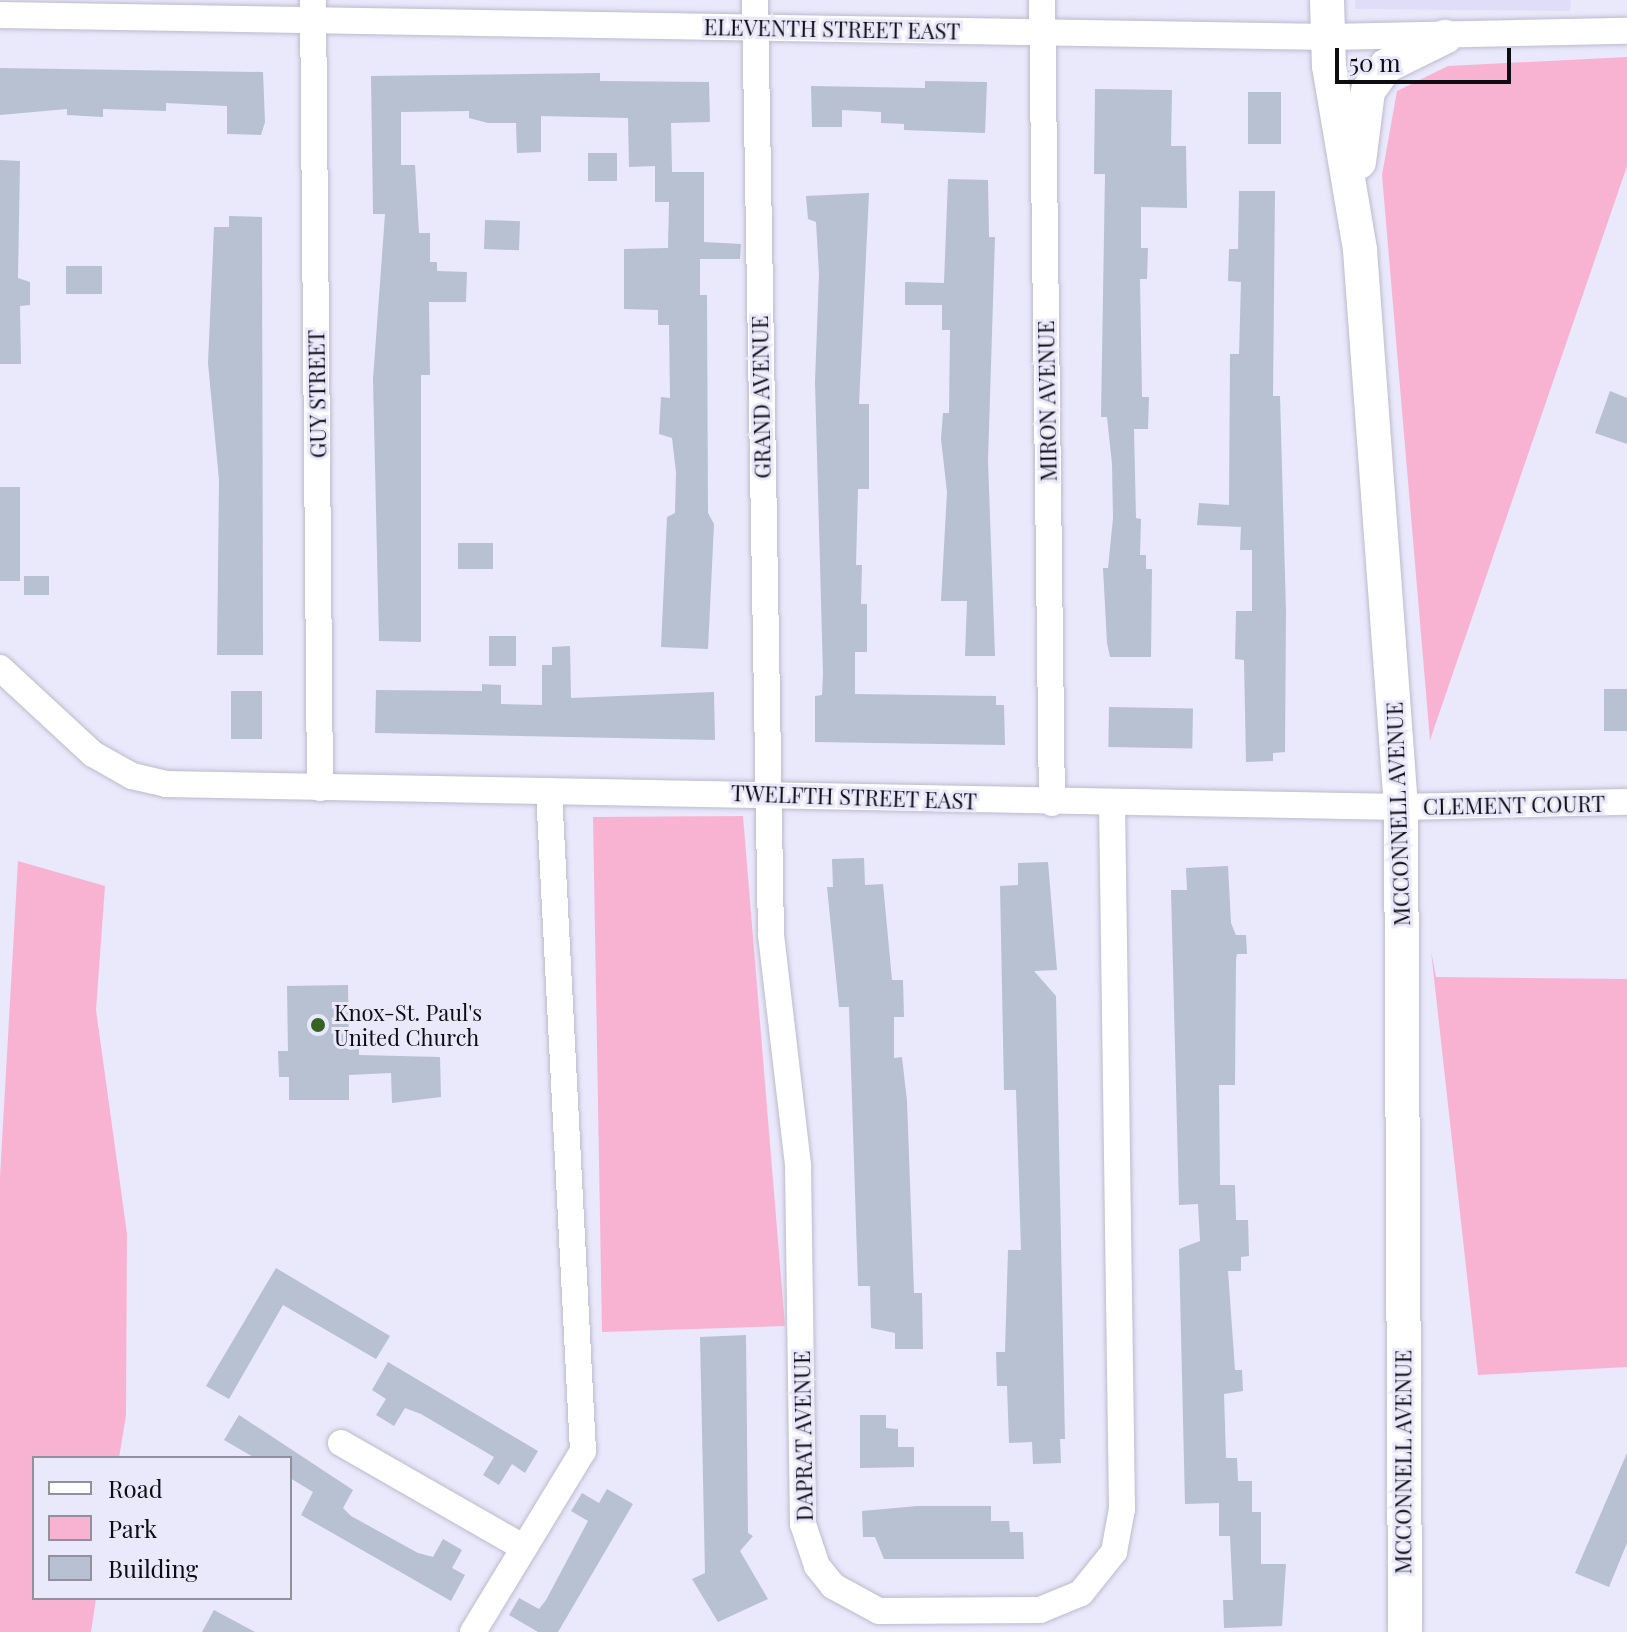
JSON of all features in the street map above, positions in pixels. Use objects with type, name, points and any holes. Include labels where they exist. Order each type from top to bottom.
[{"type":"main road","name":"MCCONNELL AVENUE","points":[[1327,0],[1329,37],[1360,250],[1401,807],[1405,1632]]},
{"type":"main road","points":[[1360,250],[1359,133],[1368,91],[1386,66],[1445,37]]},
{"type":"street","name":"GRAND AVENUE","points":[[755,0],[767,793]]},
{"type":"street","name":"MIRON AVENUE","points":[[1042,0],[1052,803]]},
{"type":"street","name":"ELEVENTH STREET EAST","points":[[0,15],[313,8],[756,29],[1329,37],[1627,31]]},
{"type":"street","name":"GUY STREET","points":[[313,8],[314,788]]},
{"type":"street","name":"TWELFTH STREET EAST","points":[[0,668],[93,754],[132,776],[166,784],[767,793],[1052,803],[1401,807]]},
{"type":"street","points":[[473,1632],[583,1451],[549,791]]},
{"type":"street","name":"DAPRAT AVENUE","points":[[767,793],[771,935],[798,1165],[803,1524],[817,1566],[833,1586],[862,1606],[896,1614],[1022,1612],[1057,1606],[1100,1575],[1121,1527],[1112,803]]},
{"type":"street","name":"CLEMENT COURT","points":[[1401,807],[1627,802]]},
{"type":"street","points":[[341,1443],[524,1548]]},
{"type":"shaded area","points":[[1355,0],[1571,0],[1570,11],[1355,9]]},
{"type":"green space","points":[[1627,57],[1627,166],[1430,740],[1382,175],[1397,91],[1448,66]]},
{"type":"green space","points":[[743,816],[785,1326],[602,1332],[593,817]]},
{"type":"green space","points":[[18,861],[105,886],[96,1010],[127,1234],[126,1415],[119,1456],[32,1456],[32,1600],[96,1600],[91,1632],[0,1632],[0,1177]]},
{"type":"green space","points":[[1431,951],[1436,977],[1627,979],[1627,1367],[1478,1375]]},
{"type":"building","points":[[0,68],[263,72],[265,122],[261,135],[227,134],[227,106],[166,103],[166,111],[103,109],[103,117],[67,115],[67,109],[0,115]]},
{"type":"building","points":[[600,73],[600,81],[709,82],[710,122],[671,123],[672,172],[704,172],[704,242],[741,244],[740,259],[700,259],[700,295],[707,295],[708,513],[714,524],[708,649],[661,647],[667,517],[675,513],[676,472],[672,438],[659,434],[661,397],[670,398],[669,325],[658,325],[658,310],[624,309],[624,249],[668,248],[669,202],[655,202],[655,166],[629,167],[628,118],[541,116],[541,152],[517,153],[516,123],[488,123],[469,118],[469,111],[401,112],[401,165],[415,165],[419,233],[430,233],[430,262],[437,262],[437,271],[467,272],[466,302],[429,302],[430,375],[421,375],[421,642],[379,641],[373,379],[385,214],[373,214],[371,76]]},
{"type":"building","points":[[925,81],[987,82],[985,133],[904,130],[904,124],[881,123],[881,112],[842,110],[842,127],[812,127],[811,86],[925,88]]},
{"type":"building","points":[[1095,89],[1172,90],[1171,146],[1186,146],[1187,208],[1141,207],[1141,248],[1148,248],[1147,279],[1140,279],[1142,397],[1149,397],[1148,429],[1134,429],[1136,518],[1141,519],[1140,555],[1146,555],[1146,569],[1152,569],[1151,657],[1110,657],[1107,643],[1103,568],[1108,568],[1113,518],[1112,464],[1107,417],[1101,417],[1105,174],[1094,174]]},
{"type":"building","points":[[1248,92],[1281,92],[1281,144],[1248,144]]},
{"type":"building","points":[[588,153],[617,153],[617,181],[588,181]]},
{"type":"building","points":[[0,160],[20,161],[18,278],[30,282],[30,305],[20,306],[21,364],[0,364]]},
{"type":"building","points":[[948,179],[988,180],[989,237],[995,237],[988,461],[995,656],[965,656],[967,601],[941,601],[947,492],[941,439],[943,413],[949,413],[950,330],[942,330],[942,305],[905,305],[905,282],[944,283]]},
{"type":"building","points":[[1239,191],[1275,191],[1273,396],[1280,396],[1286,612],[1285,752],[1273,753],[1273,761],[1246,762],[1244,660],[1235,659],[1236,611],[1252,611],[1252,550],[1240,550],[1241,527],[1197,525],[1199,503],[1229,505],[1230,354],[1239,354],[1241,282],[1228,281],[1229,249],[1238,249]]},
{"type":"building","points":[[869,193],[859,404],[869,404],[869,489],[858,489],[856,565],[862,565],[861,604],[867,604],[867,652],[855,652],[855,694],[996,696],[996,705],[1004,705],[1005,745],[815,742],[815,696],[822,695],[823,674],[815,382],[819,274],[816,222],[808,219],[806,196]]},
{"type":"building","points":[[229,216],[262,217],[263,655],[217,655],[219,480],[208,363],[214,227],[229,227]]},
{"type":"building","points":[[485,220],[520,221],[519,250],[484,249]]},
{"type":"building","points":[[66,266],[102,266],[102,294],[66,294]]},
{"type":"building","points":[[1610,391],[1627,398],[1627,444],[1595,433]]},
{"type":"building","points":[[0,487],[20,487],[20,581],[0,581]]},
{"type":"building","points":[[458,543],[493,543],[493,569],[458,569]]},
{"type":"building","points":[[24,576],[49,576],[49,595],[24,595]]},
{"type":"building","points":[[489,636],[516,636],[516,666],[489,666]]},
{"type":"building","points":[[570,646],[571,698],[714,692],[715,740],[375,733],[376,690],[482,691],[482,684],[501,685],[501,704],[542,705],[542,665],[552,665],[552,647]]},
{"type":"building","points":[[1604,689],[1627,689],[1627,731],[1604,731]]},
{"type":"building","points":[[231,691],[262,691],[262,739],[231,739]]},
{"type":"building","points":[[1109,707],[1193,708],[1192,748],[1108,747]]},
{"type":"building","points":[[864,858],[865,885],[883,884],[892,980],[903,980],[904,1017],[894,1017],[894,1058],[902,1057],[907,1101],[914,1293],[922,1293],[923,1349],[895,1349],[895,1333],[871,1328],[870,1286],[858,1286],[849,1007],[839,1007],[827,887],[833,887],[832,859]]},
{"type":"building","points":[[1048,862],[1057,970],[1034,971],[1056,996],[1065,1439],[1060,1439],[1061,1463],[1033,1464],[1032,1442],[1009,1443],[1007,1386],[997,1386],[996,1352],[1005,1352],[1008,1250],[1021,1250],[1016,1090],[1004,1090],[1000,886],[1018,885],[1018,863]]},
{"type":"building","points":[[1228,866],[1231,923],[1236,935],[1246,935],[1247,954],[1237,954],[1236,960],[1235,1085],[1219,1085],[1220,1185],[1235,1185],[1236,1220],[1248,1220],[1249,1256],[1241,1257],[1241,1271],[1228,1271],[1235,1370],[1242,1370],[1243,1391],[1224,1394],[1226,1458],[1237,1458],[1238,1481],[1252,1481],[1252,1512],[1261,1512],[1261,1564],[1286,1564],[1282,1626],[1224,1628],[1223,1600],[1233,1600],[1230,1536],[1219,1536],[1219,1503],[1185,1504],[1179,1249],[1200,1241],[1198,1204],[1179,1205],[1171,890],[1187,890],[1186,868]]},
{"type":"building","name":"Knox-St. Paul's United Church","points":[[348,985],[349,1050],[359,1049],[359,1055],[440,1057],[441,1097],[392,1103],[391,1073],[349,1075],[349,1100],[289,1100],[289,1077],[279,1077],[278,1051],[288,1051],[287,986]]},
{"type":"building","points":[[276,1268],[390,1336],[376,1359],[283,1305],[229,1399],[206,1386]]},
{"type":"building","points":[[746,1335],[748,1533],[753,1536],[740,1551],[768,1599],[718,1622],[692,1579],[705,1573],[700,1337]]},
{"type":"building","points":[[388,1362],[538,1451],[525,1473],[512,1464],[499,1485],[483,1475],[494,1457],[421,1414],[405,1408],[394,1426],[376,1415],[386,1399],[372,1390]]},
{"type":"building","points":[[239,1415],[353,1490],[343,1508],[351,1516],[418,1553],[433,1557],[443,1539],[462,1550],[452,1568],[465,1575],[451,1601],[301,1515],[313,1492],[292,1479],[292,1456],[252,1456],[224,1440]]},
{"type":"building","points":[[860,1415],[886,1415],[886,1428],[898,1429],[898,1447],[914,1447],[914,1467],[860,1468]]},
{"type":"building","points":[[1627,1453],[1627,1543],[1609,1587],[1575,1573]]},
{"type":"building","points":[[607,1489],[633,1504],[558,1632],[538,1632],[509,1615],[519,1598],[539,1609],[546,1600],[588,1521],[571,1511],[582,1493],[599,1503]]},
{"type":"building","points":[[917,1506],[991,1506],[991,1521],[1009,1521],[1010,1532],[1023,1532],[1024,1559],[884,1559],[875,1537],[863,1537],[862,1511]]},
{"type":"building","points":[[214,1610],[255,1632],[202,1632]]},
{"type":"place","name":"Knox-St. Paul's United Church","points":[[318,1025]]}]
